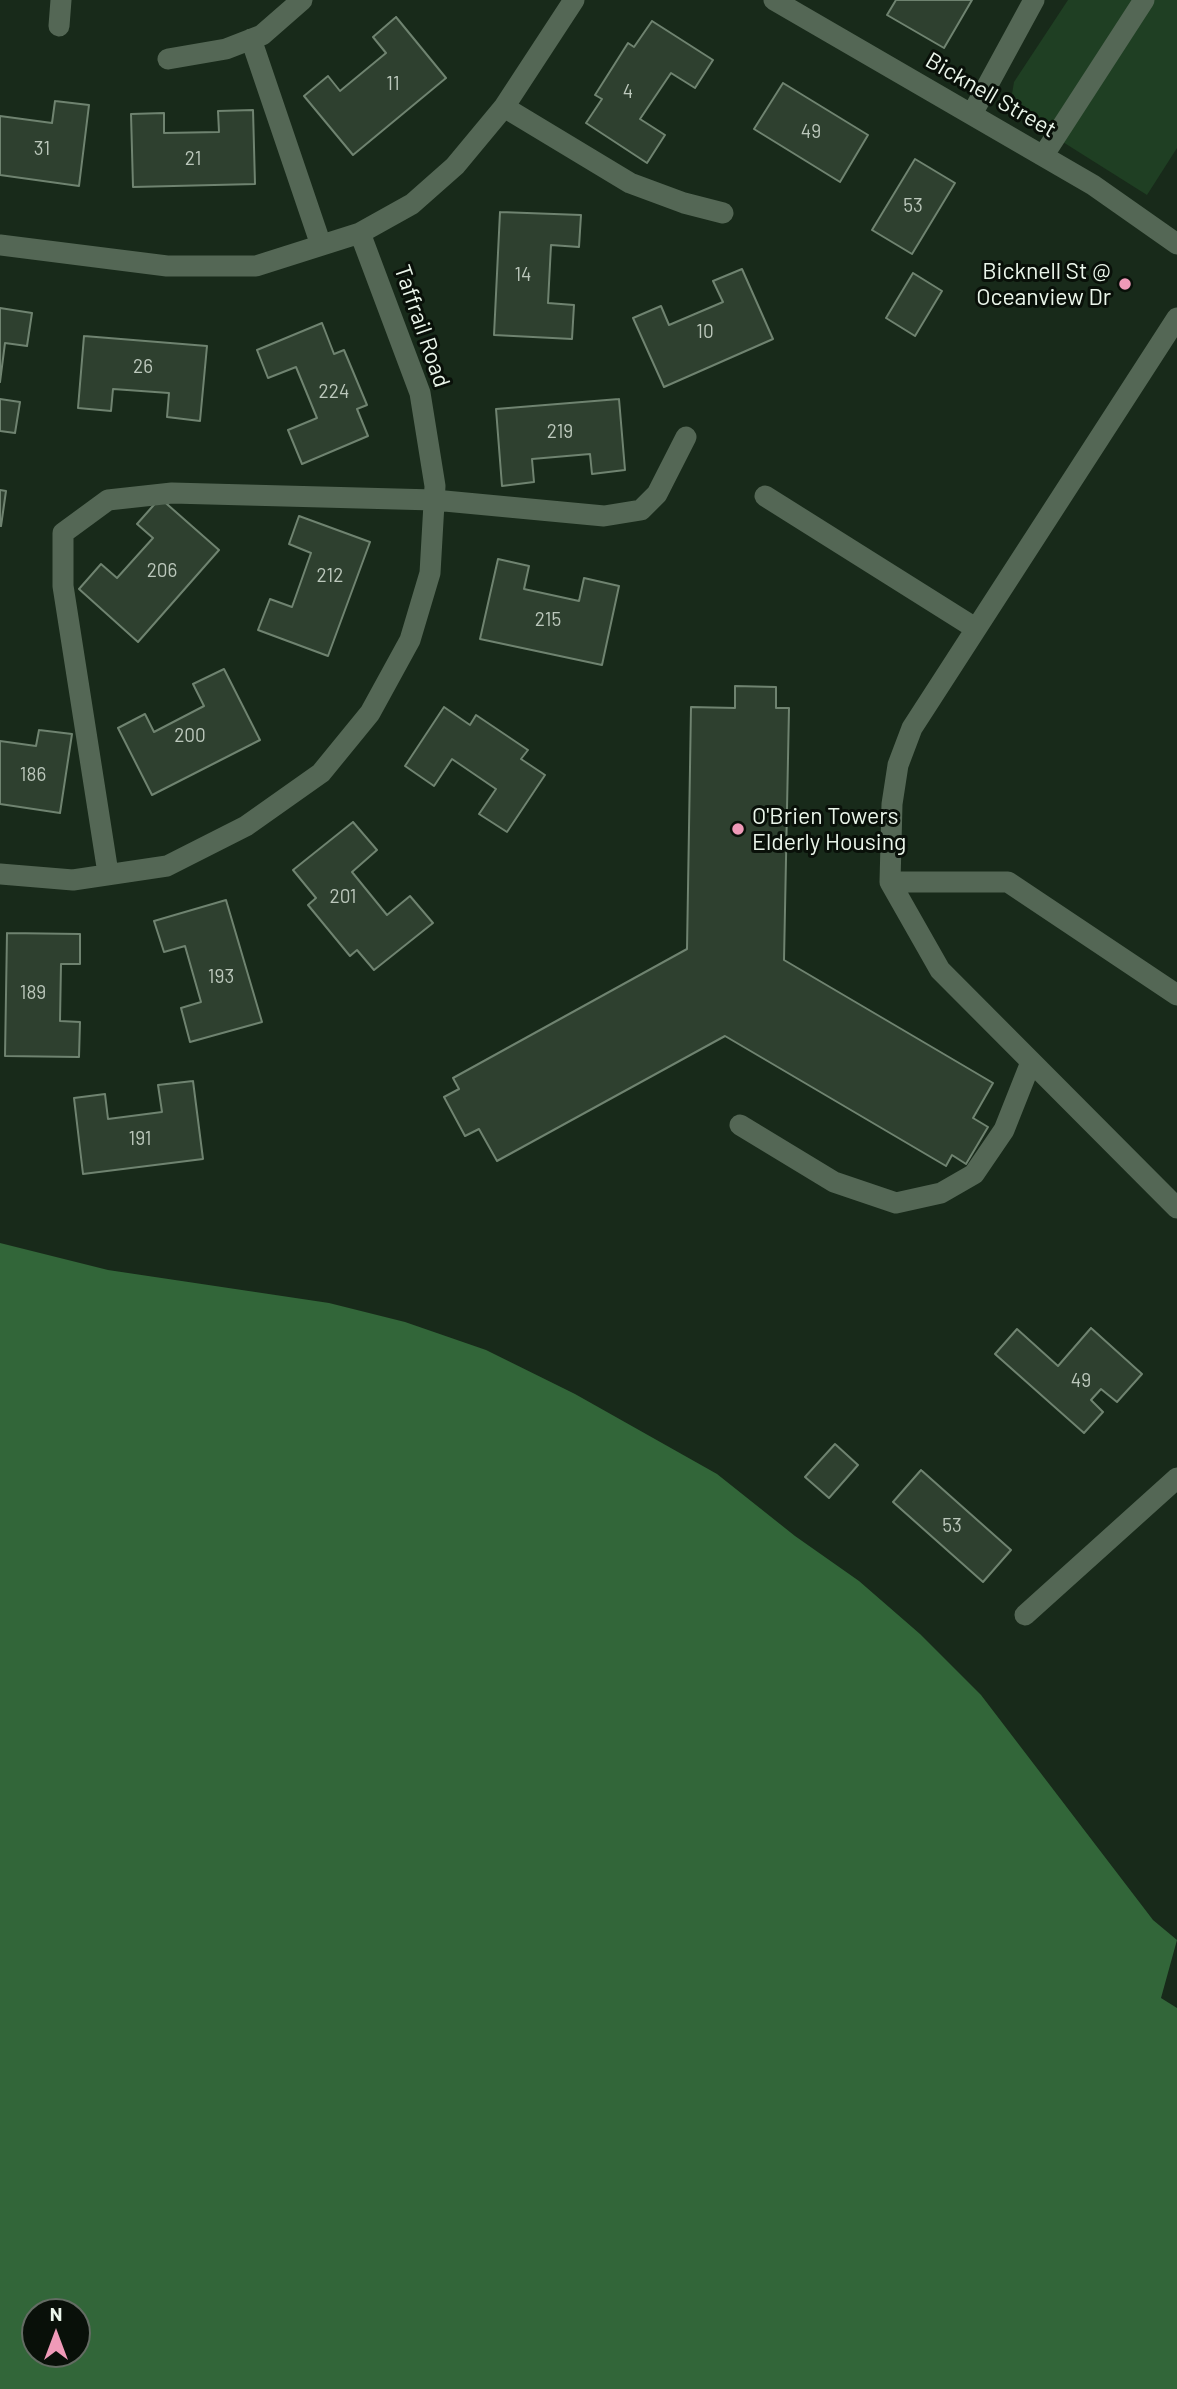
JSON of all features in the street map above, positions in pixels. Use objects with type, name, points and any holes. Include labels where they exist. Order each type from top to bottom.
[{"type":"street","points":[[59,26],[61,0]]},
{"type":"street","points":[[168,59],[226,49],[262,35],[302,0]]},
{"type":"street","points":[[0,245],[167,266],[256,266],[360,233],[412,204],[455,166],[504,107],[574,0]]},
{"type":"street","name":"Bicknell Street","points":[[774,0],[1093,185],[1177,244]]},
{"type":"street","points":[[972,114],[1034,0]]},
{"type":"street","points":[[1043,156],[1144,0]]},
{"type":"street","points":[[251,39],[321,245]]},
{"type":"street","points":[[504,107],[630,183],[723,214]]},
{"type":"street","name":"Taffrail Road","points":[[0,874],[73,880],[167,866],[246,826],[321,773],[370,713],[410,640],[430,573],[435,486],[420,393],[360,233]]},
{"type":"street","points":[[1177,318],[912,728],[898,765],[892,804],[890,882],[940,970],[1177,1208]]},
{"type":"street","points":[[108,873],[63,586],[63,533],[108,499],[172,493],[434,499],[604,516],[641,510],[657,494],[687,437]]},
{"type":"street","points":[[765,495],[975,628]]},
{"type":"street","points":[[890,882],[1007,882],[1177,995]]},
{"type":"street","points":[[740,1125],[834,1182],[895,1203],[941,1193],[974,1174],[1003,1130],[1031,1062]]},
{"type":"street","points":[[1025,1615],[1177,1478]]},
{"type":"shaded area","points":[[1068,0],[1177,0],[1177,148],[1147,195],[1014,109],[1011,100],[1014,82]]},
{"type":"shaded area","points":[[0,1243],[108,1270],[329,1303],[405,1322],[486,1350],[575,1394],[717,1474],[795,1536],[859,1581],[920,1634],[981,1695],[1153,1920],[1177,1940],[1161,1998],[1177,2008],[1177,2389],[0,2389]]},
{"type":"building","points":[[896,0],[972,0],[944,48],[887,15]]},
{"type":"building","points":[[396,17],[446,78],[353,155],[304,96],[328,76],[340,91],[386,53],[373,37]]},
{"type":"building","points":[[652,21],[713,60],[695,88],[671,73],[640,119],[665,135],[647,163],[586,123],[602,99],[595,95],[628,43],[634,47]]},
{"type":"building","points":[[783,83],[868,135],[840,182],[754,129]]},
{"type":"building","points":[[55,101],[89,105],[79,186],[0,175],[0,116],[52,123]]},
{"type":"building","points":[[253,110],[255,184],[133,187],[131,114],[164,113],[164,133],[219,132],[218,111]]},
{"type":"building","points":[[915,159],[955,183],[912,254],[872,230]]},
{"type":"building","points":[[500,212],[581,215],[579,247],[551,245],[548,303],[574,305],[572,339],[494,335]]},
{"type":"building","points":[[742,269],[773,339],[664,387],[633,318],[661,306],[669,325],[723,302],[713,281]]},
{"type":"building","points":[[913,273],[942,291],[915,336],[886,318]]},
{"type":"building","points":[[0,308],[32,313],[27,346],[5,343],[0,382]]},
{"type":"building","points":[[322,323],[334,354],[344,350],[367,405],[357,409],[368,436],[302,464],[288,430],[317,418],[296,367],[268,378],[257,350]]},
{"type":"building","points":[[84,336],[207,346],[200,421],[167,417],[169,393],[113,389],[111,411],[78,408]]},
{"type":"building","points":[[0,399],[20,402],[15,433],[0,431]]},
{"type":"building","points":[[619,399],[625,470],[592,474],[590,454],[532,459],[534,482],[502,486],[496,409]]},
{"type":"building","points":[[0,490],[6,491],[1,526],[0,526]]},
{"type":"building","points":[[160,498],[219,550],[138,642],[79,589],[101,564],[117,578],[153,538],[137,524]]},
{"type":"building","points":[[299,516],[370,542],[328,656],[258,630],[270,599],[292,607],[311,553],[289,544]]},
{"type":"building","points":[[498,559],[529,566],[524,589],[579,601],[584,578],[619,586],[602,665],[480,639]]},
{"type":"building","points":[[224,669],[260,740],[152,795],[118,728],[145,714],[154,732],[204,706],[193,684]]},
{"type":"building","name":"O'Brien Towers Elderly Housing","points":[[735,686],[776,687],[776,708],[789,708],[784,960],[993,1083],[973,1118],[988,1127],[966,1164],[952,1155],[946,1166],[725,1036],[497,1161],[479,1129],[465,1136],[444,1097],[459,1089],[453,1078],[687,949],[691,707],[735,708]]},
{"type":"building","points":[[444,707],[470,725],[476,715],[528,750],[521,759],[545,775],[507,832],[479,814],[496,789],[452,759],[434,786],[405,766]]},
{"type":"building","points":[[39,730],[72,734],[60,813],[0,804],[0,741],[36,746]]},
{"type":"building","points":[[353,822],[377,850],[352,872],[387,915],[410,896],[433,923],[374,970],[357,950],[350,956],[308,905],[316,898],[293,870]]},
{"type":"building","points":[[226,900],[262,1022],[190,1042],[181,1008],[201,1002],[185,946],[164,952],[154,921]]},
{"type":"building","points":[[7,933],[80,934],[80,964],[61,964],[60,1021],[80,1022],[79,1057],[5,1056]]},
{"type":"building","points":[[193,1081],[203,1159],[83,1174],[74,1098],[105,1094],[108,1119],[162,1112],[158,1085]]},
{"type":"building","points":[[1091,1328],[1142,1374],[1117,1402],[1101,1389],[1091,1400],[1103,1412],[1084,1433],[995,1354],[1017,1329],[1058,1366]]},
{"type":"building","points":[[835,1444],[858,1465],[829,1498],[805,1477]]},
{"type":"building","points":[[921,1470],[1011,1550],[983,1582],[893,1502]]},
{"type":"place","name":"Bicknell St @ Oceanview Dr","points":[[1125,284]]},
{"type":"place","name":"O'Brien Towers Elderly Housing","points":[[738,829]]}]
